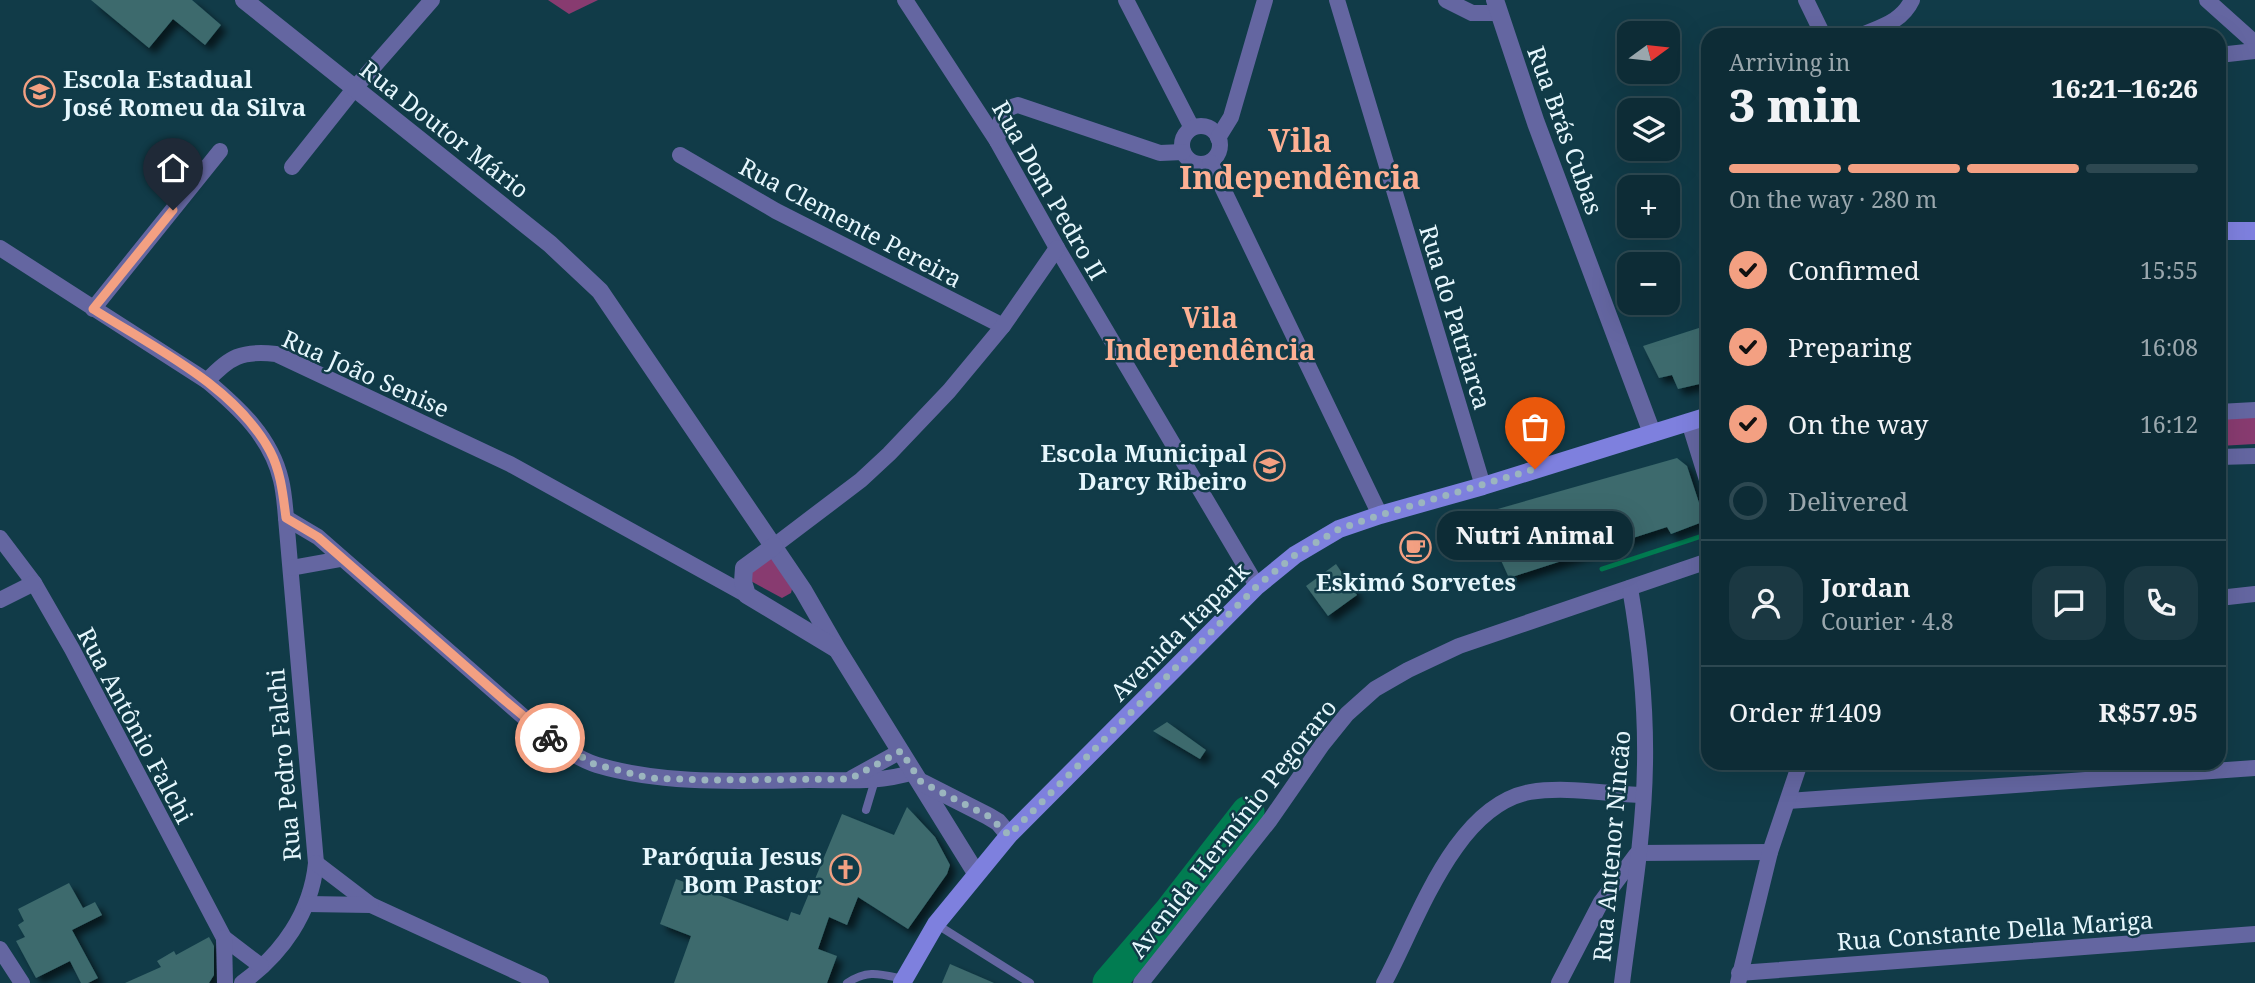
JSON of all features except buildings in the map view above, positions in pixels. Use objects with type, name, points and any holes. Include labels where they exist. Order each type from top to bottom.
[{"type":"main road","points":[[2226,231],[2255,231]]},
{"type":"main road","name":"Avenida Itapark","points":[[903,981],[936,924],[1009,835],[1257,586],[1295,555],[1339,529],[1380,515],[1701,418]]},
{"type":"street","name":"Rua Doutor Mário","points":[[244,0],[550,244],[589,279],[609,304],[803,590],[836,649],[976,873]]},
{"type":"street","points":[[292,167],[354,89],[432,0]]},
{"type":"street","name":"Rua Dom Pedro II","points":[[905,0],[997,141],[1057,248],[1257,586]]},
{"type":"street","points":[[1126,0],[1192,128]]},
{"type":"street","points":[[1219,138],[1207,127],[1192,128],[1182,141],[1183,152],[1192,162],[1201,164],[1210,162],[1219,152],[1219,138],[1231,117],[1265,0]]},
{"type":"street","name":"Rua do Patriarca","points":[[1337,0],[1483,486]]},
{"type":"street","points":[[1446,0],[1472,13],[1497,7]]},
{"type":"street","points":[[1806,0],[1820,28]]},
{"type":"street","points":[[1879,28],[1894,22],[1908,10],[1912,0]]},
{"type":"street","points":[[2207,0],[2255,43]]},
{"type":"street","name":"Rua Brás Cubas","points":[[1497,7],[1587,262],[1652,433]]},
{"type":"street","points":[[2226,54],[2255,51]]},
{"type":"street","points":[[997,141],[1001,115],[1009,107],[1018,105],[1160,153],[1183,152]]},
{"type":"street","points":[[93,309],[220,151]]},
{"type":"street","name":"Rua Clemente Pereira","points":[[680,155],[776,211],[1003,326]]},
{"type":"street","points":[[1210,162],[1380,515]]},
{"type":"street","name":"Rua Pedro Falchi","points":[[0,248],[207,381],[238,407],[255,426],[271,453],[281,479],[316,863],[314,884],[296,927],[242,983]]},
{"type":"street","points":[[714,577],[744,568],[860,480],[889,454],[949,391],[1003,326],[1057,248]]},
{"type":"street","name":"Rua João Senise","points":[[207,381],[222,365],[238,355],[255,351],[276,354],[510,464],[747,595]]},
{"type":"street","points":[[2226,412],[2255,410]]},
{"type":"street","points":[[1689,422],[1701,461]]},
{"type":"street","points":[[2226,457],[2255,456]]},
{"type":"street","points":[[286,518],[318,537],[534,726],[561,746],[594,764],[649,778],[875,780],[917,777],[988,816],[1009,835]]},
{"type":"street","name":"Rua Antônio Falchi","points":[[0,538],[34,583],[72,649],[224,938],[261,966]]},
{"type":"street","points":[[291,568],[341,559]]},
{"type":"street","name":"Avenida Hermínio Pegoraro","points":[[1141,983],[1270,820],[1322,745],[1347,714],[1375,689],[1459,646],[1701,563]]},
{"type":"street","points":[[744,568],[743,582],[747,595],[836,649]]},
{"type":"street","points":[[0,600],[34,583]]},
{"type":"street","name":"Rua Antenor Nincão","points":[[1622,983],[1638,853],[1645,765],[1638,635],[1630,588]]},
{"type":"street","points":[[780,615],[798,608],[803,603],[803,590]]},
{"type":"street","points":[[2226,597],[2255,594]]},
{"type":"street","points":[[850,779],[901,751]]},
{"type":"street","points":[[1788,801],[2255,768]]},
{"type":"street","points":[[1738,978],[1770,852],[1798,770]]},
{"type":"street","points":[[1384,983],[1444,865],[1465,833],[1487,812],[1527,793],[1544,790],[1643,794]]},
{"type":"street","points":[[1559,983],[1601,902],[1638,853],[1770,852]]},
{"type":"street","points":[[316,863],[371,905],[541,983]]},
{"type":"street","points":[[307,904],[371,905]]},
{"type":"street","name":"Rua Constante Della Mariga","points":[[1738,978],[2255,934]]},
{"type":"street","name":"Rua Antônio Falchi","points":[[224,938],[225,983]]},
{"type":"street","points":[[0,949],[22,983]]},
{"type":"lane","points":[[866,810],[875,780]]},
{"type":"lane","points":[[936,924],[1030,983]]},
{"type":"lane","points":[[846,983],[860,974],[876,973],[903,981]]},
{"type":"shaded area","points":[[548,0],[598,0],[569,14]]},
{"type":"shaded area","points":[[2255,416],[2255,444],[2226,446],[2226,418]]},
{"type":"shaded area","points":[[770,555],[792,589],[791,593],[782,598],[747,579],[747,574]]},
{"type":"waterway","points":[[1602,569],[1701,536]]},
{"type":"waterway","points":[[1109,983],[1171,911],[1248,812]]},
{"type":"way so far","points":[[550,738],[594,764],[649,778],[850,779],[901,751],[921,782],[998,822],[1009,835],[1257,586],[1295,555],[1339,529],[1535,469]]},
{"type":"place","name":"Escola Estadual José Romeu da Silva","points":[[40,92]]},
{"type":"place","name":"Escola Municipal Darcy Ribeiro","points":[[1270,466]]},
{"type":"place","name":"Nutri Animal","points":[[1535,469]]},
{"type":"place","name":"Eskimó Sorvetes","points":[[1416,547]]},
{"type":"place","name":"Paróquia Jesus Bom Pastor","points":[[845,869]]},
{"type":"district","name":"Vila Independência","points":[[1300,158]]},
{"type":"district","name":"Vila Independência","points":[[1210,333]]},
{"type":"route","points":[[173,210],[93,309],[207,381],[238,407],[255,426],[271,453],[281,479],[286,518],[318,537],[550,738]]}]
